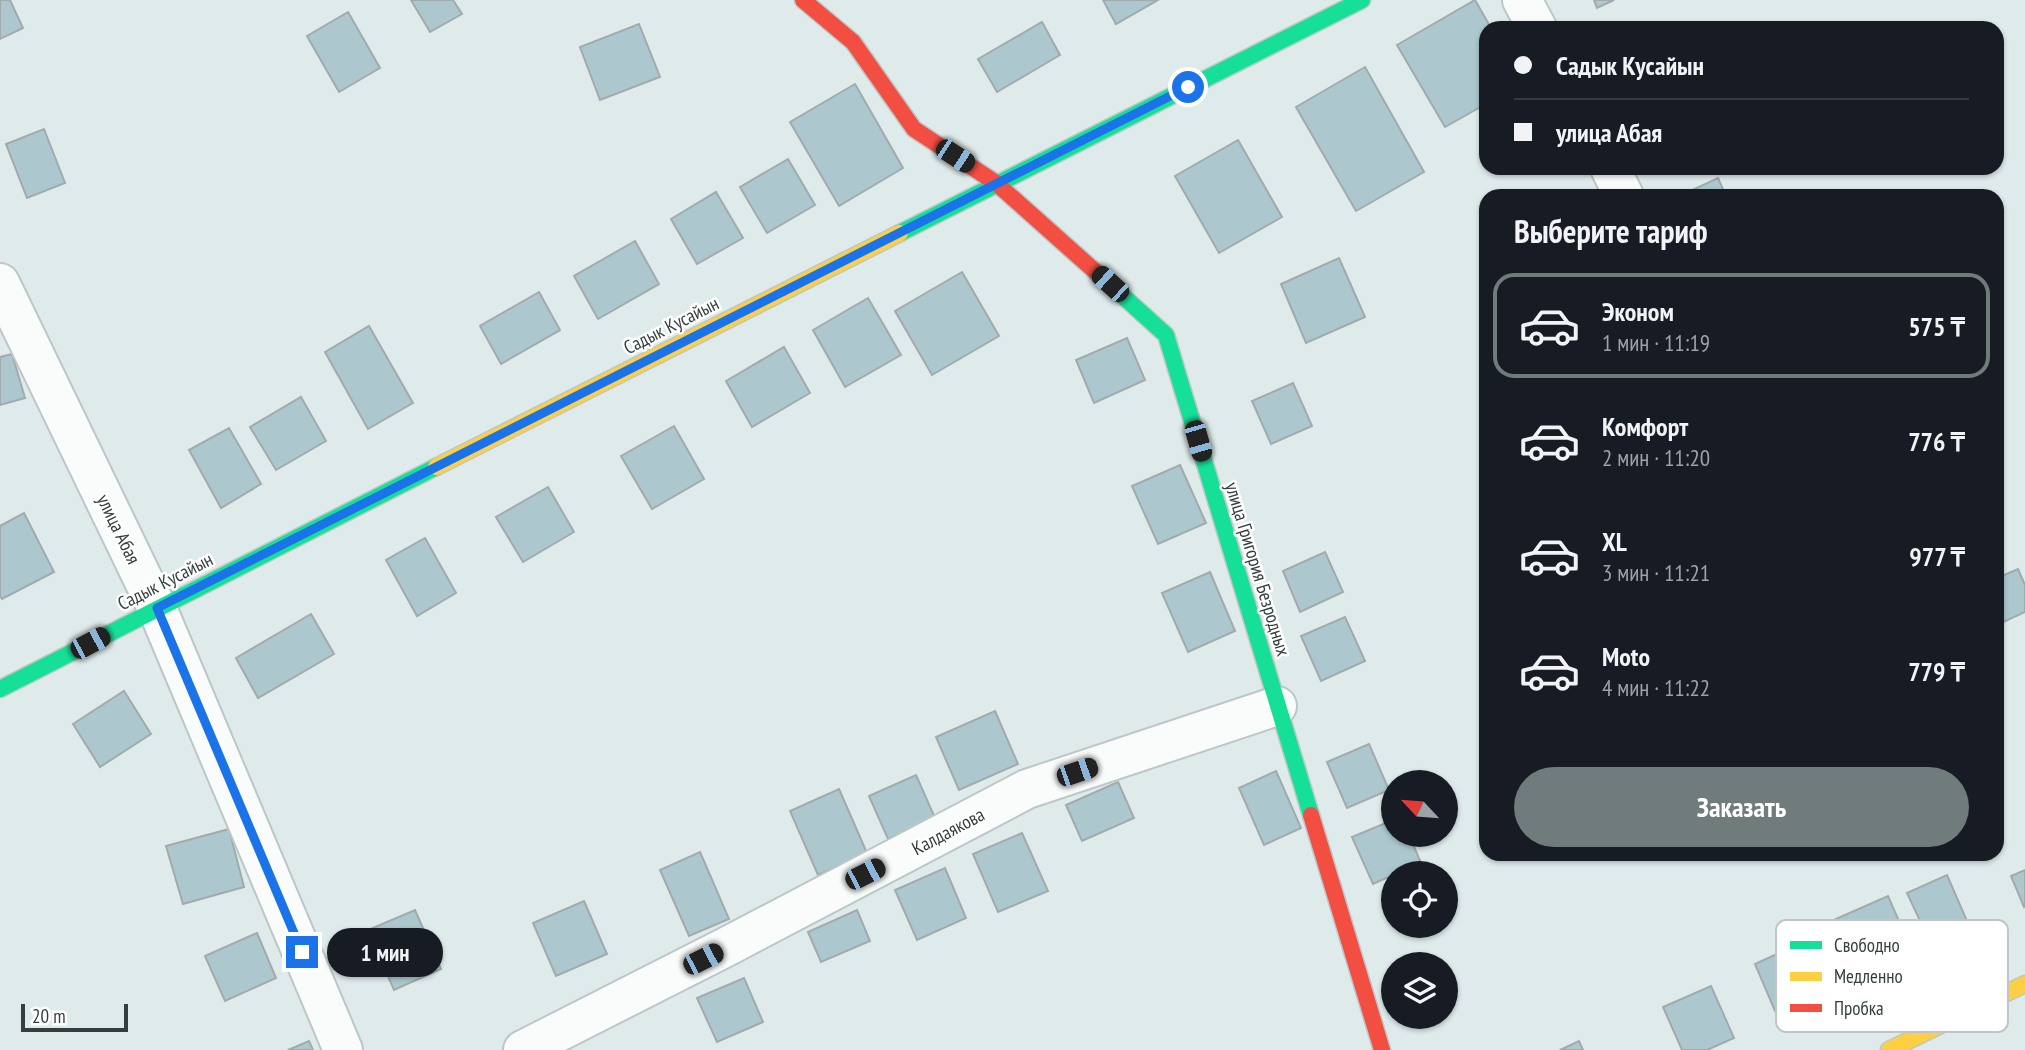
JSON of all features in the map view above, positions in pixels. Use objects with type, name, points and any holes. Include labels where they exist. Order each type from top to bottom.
[{"type":"street","name":"улица Григория Безродных","points":[[803,0],[853,42],[914,129],[996,183],[1166,335],[1382,1050]]},
{"type":"street","name":"Садык Кусайын","points":[[0,690],[157,608],[1362,0]]},
{"type":"street","points":[[1522,0],[1533,21]]},
{"type":"street","name":"улица Абая","points":[[0,283],[157,608],[343,1050]]},
{"type":"street","name":"Калдаякова","points":[[523,1050],[1027,789],[1277,706]]},
{"type":"street","points":[[2008,992],[2025,984]]},
{"type":"street","points":[[1889,1050],[1926,1032]]},
{"type":"building","points":[[0,0],[10,0],[23,28],[0,39]]},
{"type":"building","points":[[411,0],[453,0],[462,14],[430,32]]},
{"type":"building","points":[[1103,0],[1158,0],[1116,24]]},
{"type":"building","points":[[1475,0],[1487,21],[1479,21],[1479,108],[1445,127],[1397,45]]},
{"type":"building","points":[[1594,0],[1614,0],[1597,8]]},
{"type":"building","points":[[348,12],[380,68],[339,92],[307,36]]},
{"type":"building","points":[[1042,22],[1060,55],[997,92],[978,59]]},
{"type":"building","points":[[639,24],[660,77],[600,100],[580,47]]},
{"type":"building","points":[[1365,67],[1424,172],[1356,211],[1296,107]]},
{"type":"building","points":[[855,84],[903,168],[839,206],[790,122]]},
{"type":"building","points":[[44,129],[65,183],[27,198],[6,144]]},
{"type":"building","points":[[1238,140],[1282,217],[1219,253],[1175,176]]},
{"type":"building","points":[[788,159],[815,205],[767,233],[740,187]]},
{"type":"building","points":[[1718,178],[1723,189],[1694,189]]},
{"type":"building","points":[[716,192],[743,238],[697,264],[671,219]]},
{"type":"building","points":[[635,241],[659,284],[598,319],[574,276]]},
{"type":"building","points":[[1339,258],[1365,317],[1306,343],[1281,284]]},
{"type":"building","points":[[962,272],[999,336],[932,375],[895,311]]},
{"type":"building","points":[[539,292],[560,330],[501,364],[480,326]]},
{"type":"building","points":[[868,298],[901,355],[845,387],[813,330]]},
{"type":"building","points":[[369,326],[413,403],[368,429],[325,352]]},
{"type":"building","points":[[1127,338],[1145,380],[1094,403],[1076,360]]},
{"type":"building","points":[[784,347],[810,393],[752,427],[726,381]]},
{"type":"building","points":[[12,354],[25,398],[0,405],[0,357]]},
{"type":"building","points":[[1293,383],[1312,426],[1271,444],[1252,401]]},
{"type":"building","points":[[301,397],[326,441],[276,470],[250,427]]},
{"type":"building","points":[[674,426],[704,479],[652,509],[621,456]]},
{"type":"building","points":[[229,428],[261,484],[221,508],[189,450]]},
{"type":"building","points":[[1180,465],[1206,523],[1158,544],[1132,486]]},
{"type":"building","points":[[548,487],[574,532],[523,562],[496,517]]},
{"type":"building","points":[[24,513],[54,572],[2,599],[0,526]]},
{"type":"building","points":[[425,538],[456,593],[417,616],[386,560]]},
{"type":"building","points":[[1325,552],[1343,592],[1300,612],[1283,571]]},
{"type":"building","points":[[2018,569],[2025,585],[2025,612],[2004,622],[2004,575]]},
{"type":"building","points":[[1210,572],[1235,631],[1188,652],[1162,593]]},
{"type":"building","points":[[311,614],[334,654],[258,698],[236,658]]},
{"type":"building","points":[[1345,617],[1365,661],[1321,681],[1301,636]]},
{"type":"building","points":[[124,691],[151,734],[100,767],[73,724]]},
{"type":"building","points":[[995,711],[1018,764],[959,790],[936,737]]},
{"type":"building","points":[[1369,744],[1381,772],[1381,793],[1347,808],[1327,762]]},
{"type":"building","points":[[1276,771],[1301,828],[1264,845],[1239,788]]},
{"type":"building","points":[[916,775],[935,818],[888,839],[869,796]]},
{"type":"building","points":[[1118,782],[1134,818],[1082,841],[1066,805]]},
{"type":"building","points":[[839,789],[867,853],[818,875],[790,811]]},
{"type":"building","points":[[1381,825],[1381,847],[1414,847],[1420,861],[1381,861],[1381,880],[1373,884],[1352,837]]},
{"type":"building","points":[[229,829],[244,887],[183,904],[166,846]]},
{"type":"building","points":[[1022,833],[1048,891],[998,912],[973,854]]},
{"type":"building","points":[[700,852],[729,919],[689,936],[660,870]]},
{"type":"building","points":[[945,868],[966,918],[917,940],[895,890]]},
{"type":"building","points":[[2025,870],[2025,906],[2024,907],[2011,876]]},
{"type":"building","points":[[1947,875],[1967,920],[1920,920],[1907,893]]},
{"type":"building","points":[[1888,896],[1898,920],[1834,920]]},
{"type":"building","points":[[584,901],[607,954],[556,976],[533,923]]},
{"type":"building","points":[[415,910],[441,969],[394,990],[368,930]]},
{"type":"building","points":[[857,910],[870,941],[821,962],[808,932]]},
{"type":"building","points":[[257,933],[276,978],[225,1001],[205,956]]},
{"type":"building","points":[[1776,954],[1775,1011],[1755,964]]},
{"type":"building","points":[[744,978],[763,1022],[717,1042],[697,998]]},
{"type":"building","points":[[1711,986],[1734,1038],[1707,1050],[1682,1050],[1663,1007]]},
{"type":"building","points":[[309,1041],[313,1050],[288,1050]]},
{"type":"building","points":[[1579,1041],[1583,1050],[1560,1050]]},
{"type":"traffic: fast","points":[[900,233],[1362,0]]},
{"type":"traffic: fast","points":[[1115,289],[1166,335],[1311,815]]},
{"type":"traffic: fast","points":[[0,689],[436,467]]},
{"type":"traffic: slow","points":[[436,467],[900,233]]},
{"type":"traffic: slow","points":[[2008,992],[2025,984]]},
{"type":"traffic: slow","points":[[1889,1050],[1926,1032]]},
{"type":"traffic: jam","points":[[803,0],[853,42],[914,129],[996,183],[1115,289]]},
{"type":"traffic: jam","points":[[1311,815],[1382,1050]]},
{"type":"route","points":[[302,952],[157,608],[1188,87]]}]
